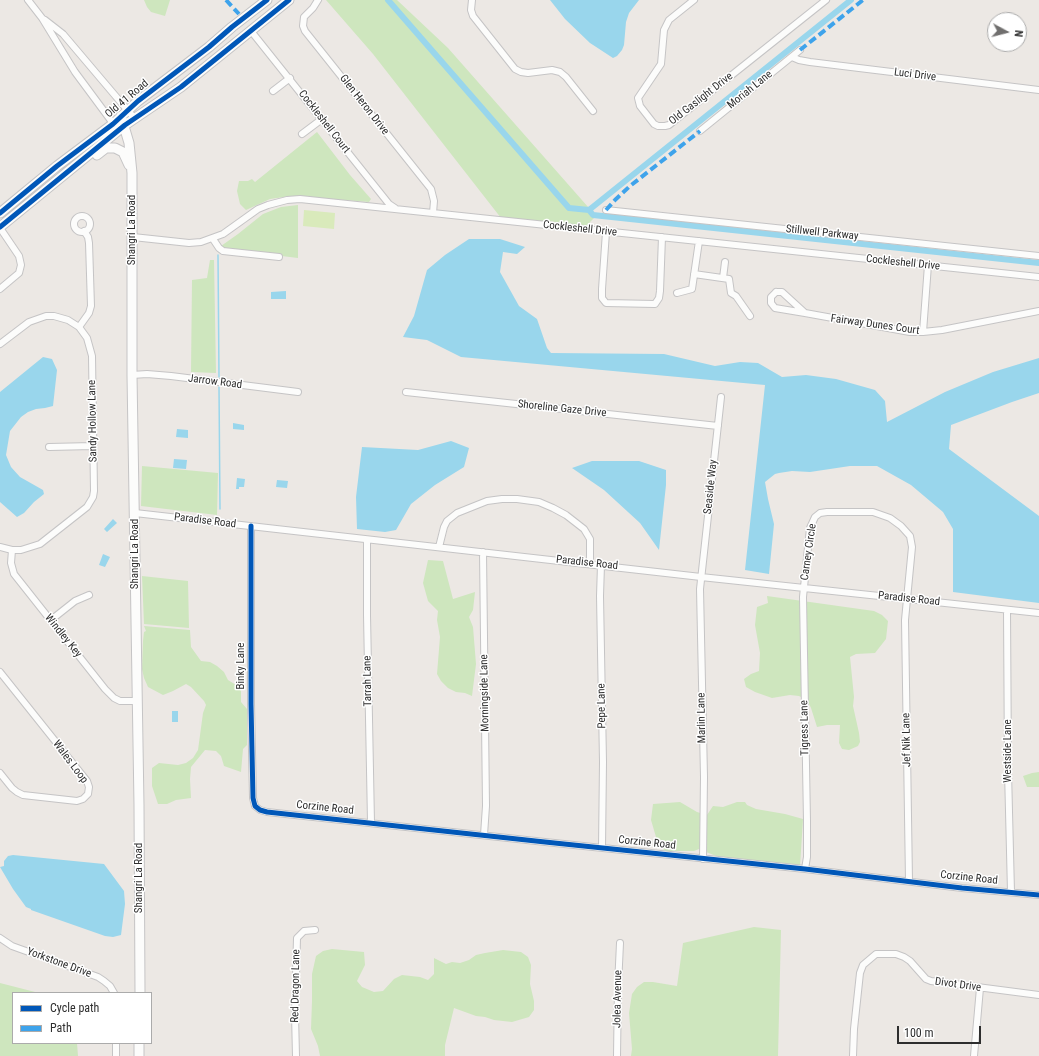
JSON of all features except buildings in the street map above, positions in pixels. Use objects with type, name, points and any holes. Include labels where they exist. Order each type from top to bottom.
[{"type":"street","points":[[28,0],[42,18],[75,72],[119,127]]},
{"type":"street","name":"Old 41 Road","points":[[121,116],[267,0]]},
{"type":"street","name":"Old 41 Road","points":[[0,213],[57,166],[136,118],[181,87],[290,0]]},
{"type":"street","name":"Glen Heron Drive","points":[[318,0],[303,21],[305,31],[431,190],[434,201],[433,213]]},
{"type":"street","points":[[472,0],[471,10],[473,16],[515,69],[528,73],[552,70],[560,72],[566,77],[593,111]]},
{"type":"street","name":"Old Gaslight Drive","points":[[694,0],[669,20],[664,30],[661,64],[638,98],[640,106],[654,124],[658,126],[669,125],[826,0]]},
{"type":"street","points":[[42,18],[63,34],[136,118]]},
{"type":"street","points":[[239,22],[249,32]]},
{"type":"street","name":"Cockleshell Court","points":[[249,32],[290,78],[389,204],[399,209]]},
{"type":"street","name":"Moriah Lane","points":[[700,131],[800,50]]},
{"type":"street","name":"Luci Drive","points":[[792,57],[810,62],[1039,90]]},
{"type":"street","points":[[273,91],[290,78]]},
{"type":"street","name":"Shangri La Road","points":[[121,116],[119,127],[129,143],[132,173],[132,375],[139,819],[140,992]]},
{"type":"street","points":[[302,134],[322,119]]},
{"type":"street","name":"Old 41 Road","points":[[0,227],[37,198],[119,127]]},
{"type":"street","points":[[37,198],[54,190],[106,148],[116,148],[123,152],[132,173]]},
{"type":"street","name":"Cockleshell Drive","points":[[133,237],[189,243],[201,242],[231,229],[258,209],[276,202],[300,200],[399,209],[1039,277]]},
{"type":"street","name":"Stillwell Parkway","points":[[606,210],[1039,256]]},
{"type":"street","points":[[0,227],[19,256],[21,265],[19,274],[0,289]]},
{"type":"street","points":[[0,344],[29,322],[46,316],[61,317],[79,327],[89,313],[91,306],[89,243],[88,237],[84,231]]},
{"type":"street","points":[[606,232],[602,298],[606,303],[655,304],[659,298],[660,291],[662,237]]},
{"type":"street","points":[[213,238],[219,248],[224,251],[279,257]]},
{"type":"street","points":[[677,293],[692,289],[699,241]]},
{"type":"street","points":[[722,278],[725,262]]},
{"type":"street","points":[[923,332],[928,266]]},
{"type":"street","points":[[694,274],[728,279],[732,293],[736,296],[750,316]]},
{"type":"street","name":"Fairway Dunes Court","points":[[805,313],[782,292],[776,292],[771,297],[771,303],[775,308],[910,332],[942,330],[1039,311]]},
{"type":"street","name":"Sandy Hollow Lane","points":[[0,547],[12,550],[28,548],[40,544],[87,507],[91,502],[94,491],[91,350],[87,338],[79,327]]},
{"type":"street","name":"Jarrow Road","points":[[132,375],[147,374],[170,376],[298,392]]},
{"type":"street","name":"Shoreline Gaze Drive","points":[[406,392],[718,426]]},
{"type":"street","name":"Seaside Way","points":[[701,577],[721,397]]},
{"type":"street","points":[[49,446],[93,446]]},
{"type":"street","points":[[439,547],[444,527],[452,516],[472,506],[487,501],[517,499],[539,502],[553,508],[566,515],[584,529],[590,539],[590,564]]},
{"type":"street","name":"Carney Circle","points":[[804,587],[810,528],[815,517],[820,513],[827,512],[872,512],[890,518],[901,526],[910,536],[912,548],[907,599]]},
{"type":"street","name":"Paradise Road","points":[[135,513],[701,577],[1039,613]]},
{"type":"street","name":"Binky Lane","points":[[251,526],[251,704],[253,798],[255,806]]},
{"type":"street","name":"Tarrah Lane","points":[[367,540],[371,822]]},
{"type":"street","name":"Windley Key","points":[[12,550],[11,563],[14,574],[109,694],[120,701],[136,701]]},
{"type":"street","name":"Morningside Lane","points":[[483,552],[486,806],[484,835]]},
{"type":"street","name":"Pepe Lane","points":[[601,565],[600,596],[603,762],[602,848]]},
{"type":"street","name":"Marlin Lane","points":[[701,577],[703,859]]},
{"type":"street","name":"Tigress Lane","points":[[804,587],[802,597],[807,821],[807,857],[805,869]]},
{"type":"street","points":[[51,620],[75,601],[89,596]]},
{"type":"street","name":"Jef Nik Lane","points":[[907,599],[905,620],[909,881]]},
{"type":"street","name":"Westside Lane","points":[[1007,610],[1008,771],[1011,892]]},
{"type":"street","name":"Wales Loop","points":[[0,672],[87,781],[89,787],[88,794],[83,799],[77,801],[23,795],[12,788],[0,773]]},
{"type":"street","name":"Corzine Road","points":[[255,806],[260,810],[267,812],[805,869],[962,888],[1039,894]]},
{"type":"street","name":"Red Dragon Lane","points":[[296,1056],[295,1014],[297,938],[304,931],[315,930]]},
{"type":"street","name":"Yorkstone Drive","points":[[0,938],[12,946],[98,977],[110,986],[113,992]]},
{"type":"street","name":"Jolea Avenue","points":[[617,1056],[620,942]]},
{"type":"street","name":"Divot Drive","points":[[853,1056],[854,1029],[860,973],[863,965],[876,954],[896,954],[904,957],[910,961],[926,979],[931,981],[1039,995]]},
{"type":"street","points":[[974,1056],[980,988]]},
{"type":"street","points":[[116,1044],[116,1056]]},
{"type":"street","points":[[139,1044],[139,1056]]},
{"type":"green space","points":[[144,0],[170,0],[165,16],[151,12]]},
{"type":"green space","points":[[326,0],[397,0],[448,48],[596,216],[584,228],[501,218],[373,54]]},
{"type":"green space","points":[[317,132],[350,175],[371,199],[369,202],[291,196],[270,199],[246,210],[240,204],[237,191],[239,181],[248,181],[252,179],[255,182]]},
{"type":"green space","points":[[298,205],[298,258],[224,249],[221,246],[263,214],[281,207]]},
{"type":"green space","points":[[304,210],[335,213],[334,229],[303,226]]},
{"type":"green space","points":[[210,260],[214,260],[216,373],[191,372],[192,280],[207,278]]},
{"type":"green space","points":[[142,466],[218,473],[217,515],[141,506]]},
{"type":"green space","points":[[428,560],[443,561],[453,599],[475,592],[473,610],[469,617],[473,627],[476,664],[472,696],[465,693],[456,692],[448,688],[437,674],[440,637],[437,620],[438,611],[428,601],[423,583]]},
{"type":"green space","points":[[142,576],[188,581],[189,628],[144,624]]},
{"type":"green space","points":[[767,596],[874,611],[882,615],[888,621],[886,639],[875,653],[856,654],[850,657],[854,697],[853,706],[860,742],[858,746],[849,750],[842,749],[839,743],[840,725],[817,727],[807,700],[799,696],[790,695],[772,698],[746,687],[744,679],[759,671],[760,653],[755,625],[757,607],[768,603]]},
{"type":"green space","points":[[144,626],[190,630],[191,647],[201,661],[210,662],[224,672],[228,680],[236,685],[241,691],[241,702],[247,709],[247,745],[243,749],[241,772],[224,766],[221,756],[216,751],[205,750],[191,767],[191,798],[176,800],[167,804],[158,804],[152,786],[152,768],[159,763],[178,765],[186,763],[193,758],[198,750],[203,713],[206,705],[191,687],[186,684],[163,695],[148,687],[142,669],[143,641],[144,632],[146,631]]},
{"type":"green space","points":[[1039,772],[1039,787],[1027,787],[1023,776]]},
{"type":"green space","points":[[680,802],[697,812],[707,815],[713,806],[723,807],[737,802],[745,802],[747,805],[756,809],[803,819],[800,866],[716,856],[699,849],[694,851],[666,851],[659,846],[651,820],[653,804]]},
{"type":"green space","points":[[754,927],[781,930],[778,1056],[631,1056],[632,1049],[629,1013],[632,994],[637,987],[644,982],[677,986],[683,943]]},
{"type":"green space","points":[[332,949],[364,952],[365,965],[357,981],[362,987],[374,992],[383,991],[394,979],[402,975],[420,977],[428,980],[434,974],[434,958],[446,964],[452,962],[460,963],[469,960],[476,955],[503,950],[521,952],[528,957],[531,965],[530,984],[534,1001],[534,1010],[529,1017],[512,1022],[476,1016],[454,1008],[445,1045],[445,1056],[320,1056],[318,1046],[311,1029],[312,974],[316,956],[323,951]]},
{"type":"green space","points":[[0,983],[35,992],[12,992],[12,1044],[77,1044],[78,1056],[0,1056]]},
{"type":"water","points":[[550,0],[639,0],[629,13],[626,22],[624,45],[622,50],[613,58],[590,43],[565,19]]},
{"type":"water","points":[[469,239],[500,239],[525,247],[517,254],[503,252],[500,272],[519,306],[537,319],[547,348],[551,353],[664,354],[715,366],[740,362],[758,363],[782,377],[806,375],[836,379],[875,390],[885,401],[887,422],[945,392],[993,372],[1039,358],[1039,393],[951,425],[949,449],[1039,516],[1039,603],[953,592],[953,529],[943,512],[911,485],[877,466],[850,466],[810,472],[792,471],[775,474],[765,482],[774,524],[769,574],[745,570],[765,385],[461,357],[427,340],[403,337],[414,316],[427,270],[445,255]]},
{"type":"water","points":[[286,291],[286,299],[271,299],[271,292]]},
{"type":"water","points":[[43,357],[52,359],[57,370],[53,406],[36,409],[21,417],[10,431],[6,455],[11,467],[20,477],[43,490],[44,494],[24,513],[17,517],[0,502],[0,392]]},
{"type":"water","points":[[233,423],[244,425],[244,430],[233,429]]},
{"type":"water","points":[[177,429],[188,430],[188,438],[176,437]]},
{"type":"water","points":[[451,441],[469,448],[464,467],[435,485],[411,504],[396,530],[385,532],[357,529],[356,497],[362,447],[418,450]]},
{"type":"water","points":[[174,459],[187,460],[186,469],[173,468]]},
{"type":"water","points":[[592,461],[639,461],[666,470],[666,485],[659,550],[640,523],[604,490],[572,468]]},
{"type":"water","points":[[237,478],[245,479],[244,487],[239,487],[239,489],[236,489]]},
{"type":"water","points":[[277,480],[288,481],[287,488],[276,487]]},
{"type":"water","points":[[113,519],[117,523],[107,532],[104,529]]},
{"type":"water","points":[[103,554],[110,557],[105,567],[99,565]]},
{"type":"water","points":[[172,711],[178,711],[178,722],[172,722]]},
{"type":"water","points":[[13,855],[104,864],[124,891],[125,904],[121,935],[113,937],[105,936],[26,907],[0,867],[4,866],[4,861],[8,856]]},
{"type":"waterway","points":[[388,0],[569,208],[589,210],[851,0]]},
{"type":"waterway","points":[[589,210],[593,215],[1039,263]]},
{"type":"waterway","points":[[218,255],[219,377]]},
{"type":"waterway","points":[[219,387],[220,509]]},
{"type":"marked path","points":[[226,0],[239,14]]},
{"type":"marked path","points":[[800,50],[863,0]]},
{"type":"marked path","points":[[606,210],[630,186],[700,131]]},
{"type":"cycle path","points":[[0,213],[57,166],[113,124],[138,101],[209,47],[267,0]]},
{"type":"cycle path","points":[[0,227],[125,125],[181,87],[289,0]]},
{"type":"cycle path","points":[[251,526],[251,704],[253,798],[255,806],[260,810],[267,812],[805,869],[962,888],[1039,895]]}]
